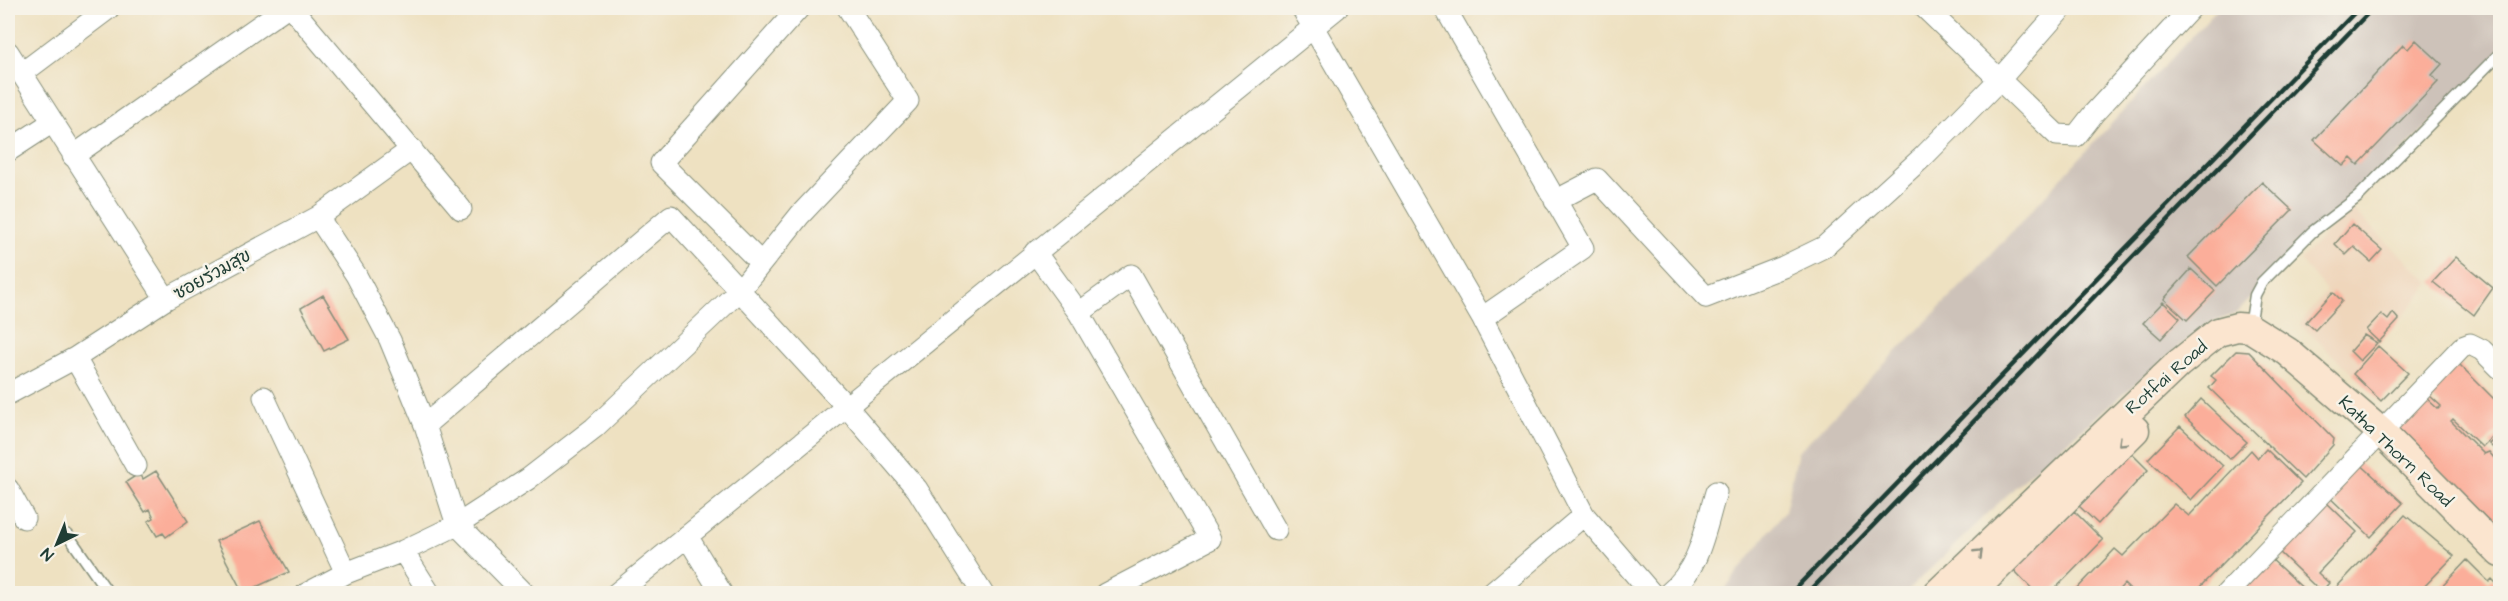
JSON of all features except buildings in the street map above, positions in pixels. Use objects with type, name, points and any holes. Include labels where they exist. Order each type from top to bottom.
[{"type":"street","points":[[21,74],[109,8]]},
{"type":"street","points":[[73,156],[285,8]]},
{"type":"street","points":[[292,8],[461,209]]},
{"type":"street","points":[[761,263],[661,163],[799,8]]},
{"type":"street","points":[[306,594],[346,573],[403,551],[457,525],[528,479],[594,428],[739,291],[807,207],[909,101],[848,8]]},
{"type":"street","points":[[1302,8],[1482,318],[1584,515],[1652,594]]},
{"type":"street","points":[[616,594],[1337,8]]},
{"type":"street","points":[[1445,8],[1583,248],[1482,318]]},
{"type":"street","points":[[1925,8],[2057,135],[2076,136],[2094,113],[2191,8]]},
{"type":"street","points":[[1555,201],[1597,179],[1707,297],[1783,267],[1824,247],[1924,156],[2000,79],[2062,8]]},
{"type":"street","points":[[8,52],[51,123],[166,300]]},
{"type":"street","points":[[8,152],[51,123]]},
{"type":"street","name":"ซอยร่วมสุข","points":[[8,394],[75,358],[166,300],[318,216],[412,149]]},
{"type":"street","points":[[318,216],[356,275],[390,340],[424,425],[457,525],[525,594]]},
{"type":"street","points":[[424,425],[671,216],[846,406],[917,489],[983,594]]},
{"type":"street","points":[[1035,252],[1079,313],[1210,539],[1104,594]]},
{"type":"street","points":[[1079,313],[1131,275],[1276,530]]},
{"type":"street","name":"Rotfai Road","points":[[1937,594],[2178,364],[2218,332],[2237,327],[2250,328]]},
{"type":"street","points":[[2250,328],[2288,352]]},
{"type":"street","name":"Rotfai Road","points":[[1970,594],[2210,357],[2231,345],[2243,342],[2256,342],[2288,352]]},
{"type":"street","points":[[2226,594],[2462,347],[2470,344],[2482,350],[2500,368]]},
{"type":"street","name":"Katha Thorn Road","points":[[2288,352],[2380,431],[2500,554]]},
{"type":"street","points":[[75,358],[136,466]]},
{"type":"street","points":[[264,397],[346,573]]},
{"type":"street","points":[[8,489],[24,518]]},
{"type":"street","points":[[1668,594],[1683,582],[1692,567],[1716,492]]},
{"type":"street","points":[[1491,594],[1584,515]]},
{"type":"street","points":[[687,536],[722,594]]},
{"type":"street","points":[[403,551],[430,594]]},
{"type":"lane","points":[[2250,328],[2254,295],[2262,282],[2312,232],[2358,197],[2500,53]]},
{"type":"lane","points":[[68,535],[109,594]]},
{"type":"shaded area","points":[[2218,8],[2500,8],[2500,55],[2235,314],[2205,325],[2031,472],[1905,593],[1721,594],[1785,511],[1798,452],[1971,276]]},
{"type":"shaded area","points":[[2350,208],[2431,283],[2353,374],[2300,324],[2326,291],[2300,260]]},
{"type":"railway","points":[[1790,594],[2359,8]]},
{"type":"railway","points":[[1807,594],[2373,8]]}]
